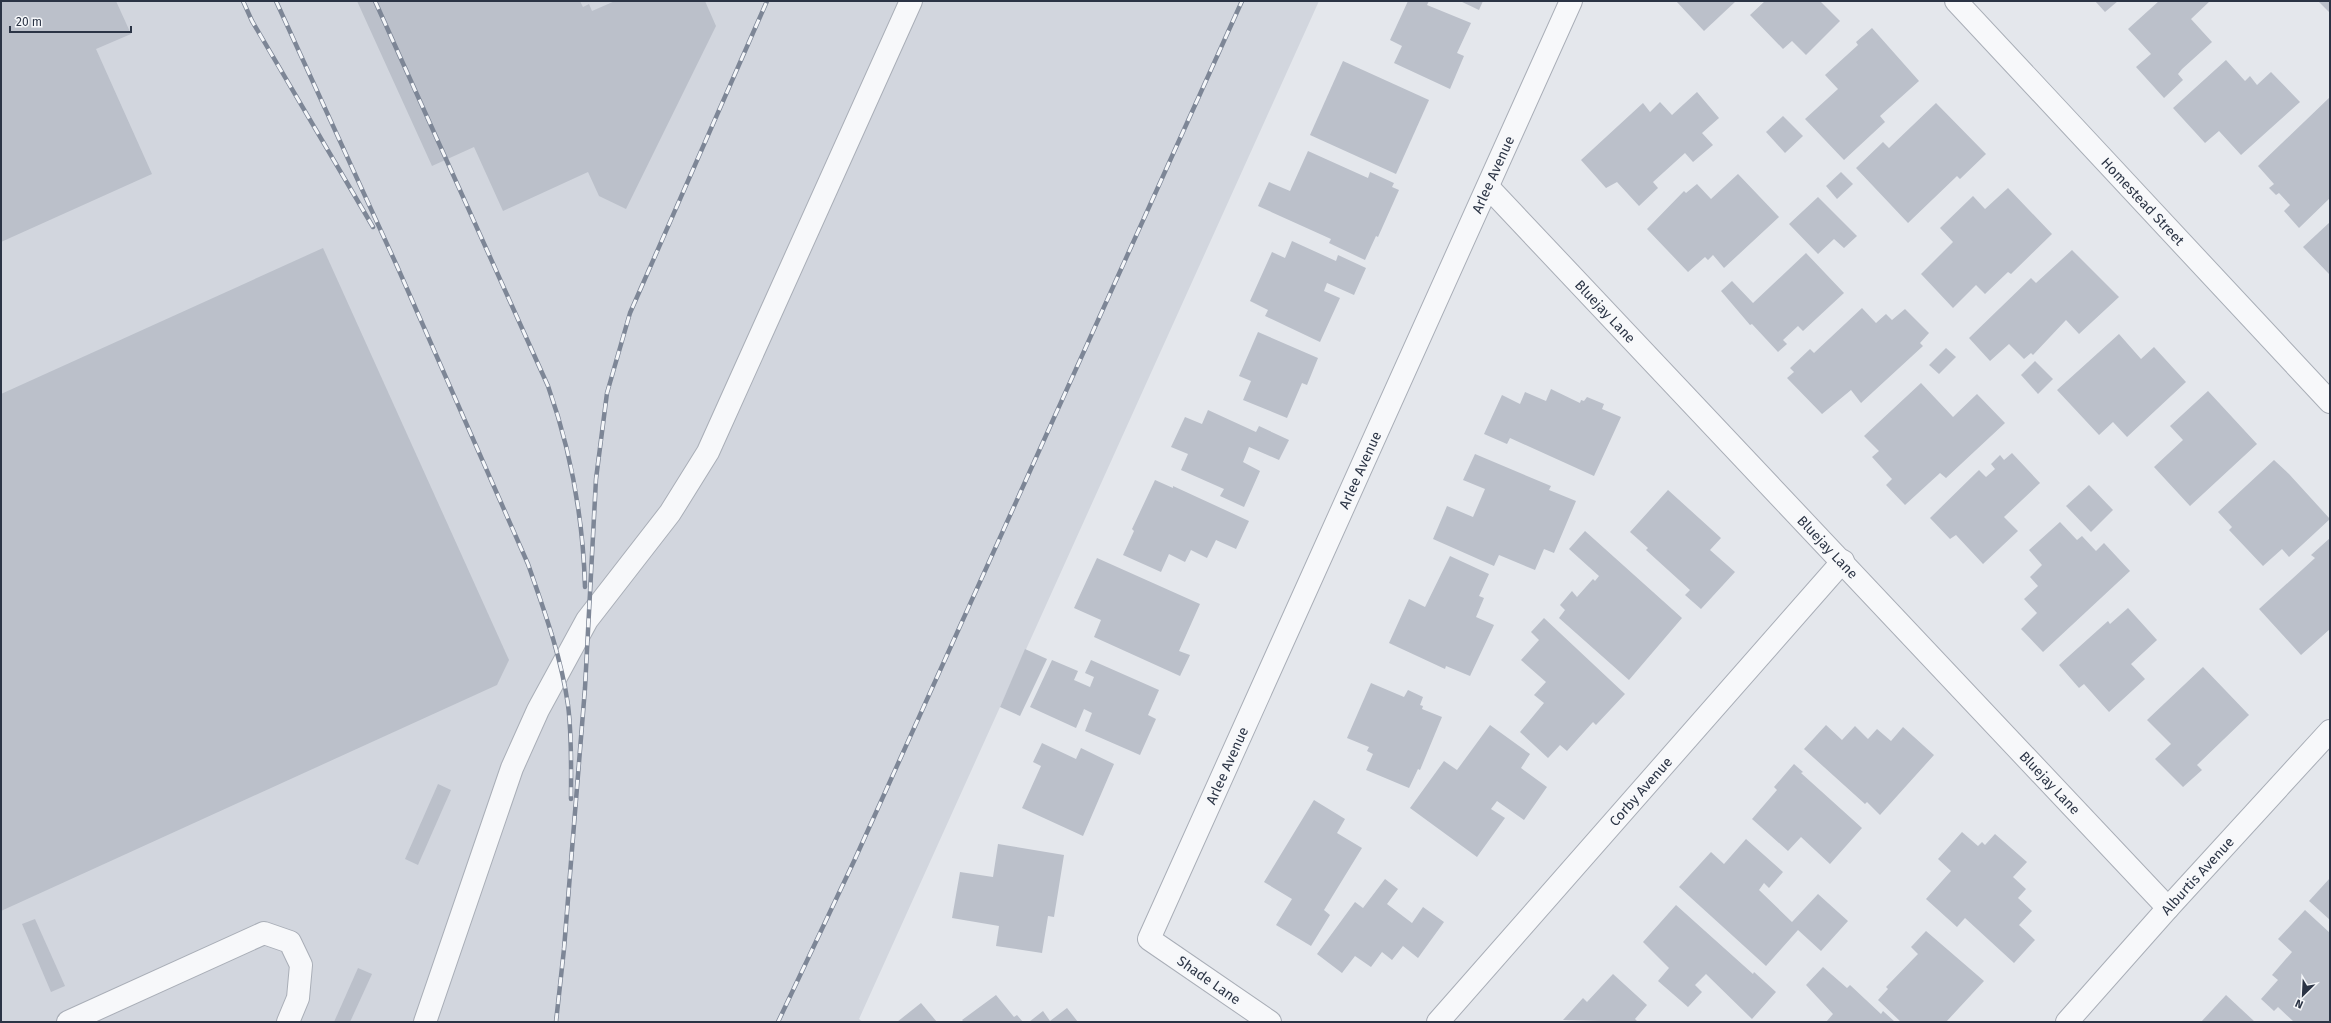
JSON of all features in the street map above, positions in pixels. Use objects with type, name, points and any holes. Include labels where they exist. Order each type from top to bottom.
[{"type":"street","points":[[425,1022],[512,768],[538,710],[587,620],[670,513],[708,452],[910,1]]},
{"type":"street","name":"Arlee Avenue","points":[[1149,939],[1571,1]]},
{"type":"street","name":"Homestead Street","points":[[1956,1],[2330,402]]},
{"type":"street","name":"Bluejay Lane","points":[[1488,187],[1843,561],[2168,908]]},
{"type":"street","name":"Corby Avenue","points":[[1438,1022],[1843,561]]},
{"type":"street","name":"Alburtis Avenue","points":[[2067,1022],[2168,908],[2330,731]]},
{"type":"street","points":[[68,1022],[264,933],[290,942],[301,965],[298,998],[288,1022]]},
{"type":"street","name":"Shade Lane","points":[[1149,939],[1270,1022]]},
{"type":"shaded area","points":[[1,1],[1319,1],[859,1019],[863,1022],[1,1022]]},
{"type":"building","points":[[1,1],[116,1],[131,34],[96,49],[152,174],[1,242]]},
{"type":"building","points":[[357,1],[580,1],[583,7],[589,4],[592,11],[615,1],[705,1],[716,26],[626,209],[599,196],[588,172],[503,211],[474,147],[432,166]]},
{"type":"building","points":[[1408,1],[1429,1],[1427,5],[1471,23],[1457,53],[1464,56],[1450,89],[1394,63],[1402,46],[1390,40]]},
{"type":"building","points":[[1460,1],[1483,1],[1479,10]]},
{"type":"building","points":[[1676,1],[1736,1],[1704,31]]},
{"type":"building","points":[[1765,1],[1820,1],[1840,21],[1806,55],[1792,41],[1783,49],[1750,15]]},
{"type":"building","points":[[2095,1],[2118,1],[2105,12]]},
{"type":"building","points":[[2159,1],[2210,1],[2191,19],[2212,42],[2182,69],[2178,74],[2183,80],[2164,98],[2136,67],[2151,54],[2128,29]]},
{"type":"building","points":[[2318,1],[2330,1],[2330,13]]},
{"type":"building","points":[[1872,28],[1919,81],[1880,116],[1885,122],[1844,160],[1805,119],[1838,89],[1825,75],[1858,45],[1856,42]]},
{"type":"building","points":[[2226,60],[2245,81],[2250,76],[2257,85],[2271,72],[2300,102],[2241,155],[2219,131],[2205,143],[2173,108]]},
{"type":"building","points":[[1343,61],[1429,100],[1396,174],[1310,135]]},
{"type":"building","points":[[1697,92],[1719,118],[1702,133],[1713,145],[1693,162],[1685,153],[1653,182],[1658,188],[1639,206],[1617,182],[1606,188],[1581,160],[1643,103],[1650,112],[1660,102],[1672,115]]},
{"type":"building","points":[[2330,97],[2330,198],[2299,228],[2284,211],[2290,205],[2279,193],[2276,195],[2269,188],[2274,184],[2258,166]]},
{"type":"building","points":[[1936,103],[1986,154],[1960,179],[1957,176],[1908,223],[1856,168],[1883,142],[1889,148]]},
{"type":"building","points":[[1783,116],[1803,136],[1785,153],[1766,132]]},
{"type":"building","points":[[1308,151],[1368,178],[1370,172],[1394,183],[1392,187],[1399,190],[1378,237],[1376,236],[1365,260],[1329,243],[1331,239],[1258,206],[1269,182],[1290,191]]},
{"type":"building","points":[[1841,172],[1853,184],[1837,199],[1826,186]]},
{"type":"building","points":[[1738,174],[1779,217],[1724,268],[1713,255],[1708,260],[1705,257],[1688,272],[1647,229],[1684,191],[1686,193],[1697,184],[1711,199]]},
{"type":"building","points":[[2008,188],[2052,234],[2011,274],[2008,272],[1985,294],[1976,285],[1953,308],[1921,274],[1953,242],[1940,228],[1973,196],[1985,209]]},
{"type":"building","points":[[1818,197],[1857,236],[1844,248],[1834,239],[1818,254],[1789,224]]},
{"type":"building","points":[[2330,222],[2330,275],[2303,247]]},
{"type":"building","points":[[1292,241],[1336,261],[1338,255],[1366,268],[1354,295],[1327,283],[1324,291],[1340,298],[1320,342],[1265,316],[1268,310],[1250,301],[1272,252],[1285,258]]},
{"type":"building","points":[[323,248],[509,660],[497,685],[1,911],[1,394]]},
{"type":"building","points":[[2072,250],[2119,297],[2079,334],[2066,320],[2033,355],[2031,353],[2024,359],[2009,344],[1990,361],[1969,338],[2031,278],[2036,283]]},
{"type":"building","points":[[1806,253],[1844,293],[1803,331],[1798,326],[1783,340],[1787,344],[1778,352],[1752,324],[1750,325],[1721,291],[1732,281],[1753,303]]},
{"type":"building","points":[[1862,308],[1876,323],[1886,314],[1892,320],[1905,309],[1929,333],[1920,343],[1923,346],[1861,403],[1851,390],[1822,414],[1787,378],[1794,372],[1790,368],[1810,349],[1814,353]]},
{"type":"building","points":[[1258,332],[1318,358],[1307,385],[1302,383],[1287,418],[1243,400],[1251,381],[1239,376]]},
{"type":"building","points":[[2119,334],[2141,359],[2154,347],[2186,382],[2127,437],[2113,422],[2099,435],[2057,390]]},
{"type":"building","points":[[1946,348],[1956,357],[1939,374],[1929,365]]},
{"type":"building","points":[[2035,361],[2053,379],[2038,394],[2021,375]]},
{"type":"building","points":[[1921,383],[1953,417],[1977,394],[2005,423],[1946,478],[1940,473],[1905,505],[1886,485],[1892,479],[1872,457],[1879,451],[1864,436]]},
{"type":"building","points":[[1551,389],[1580,403],[1581,400],[1584,401],[1587,397],[1604,404],[1602,409],[1621,417],[1594,476],[1510,438],[1507,444],[1484,434],[1502,395],[1520,404],[1525,392],[1546,401]]},
{"type":"building","points":[[2208,391],[2257,444],[2190,506],[2154,467],[2183,440],[2170,426]]},
{"type":"building","points":[[1208,410],[1256,432],[1259,426],[1289,440],[1279,460],[1249,447],[1243,462],[1260,471],[1244,507],[1220,496],[1224,489],[1181,470],[1188,454],[1171,447],[1185,417],[1202,424]]},
{"type":"building","points":[[2012,453],[2040,483],[2004,517],[2018,531],[1983,564],[1956,535],[1950,539],[1930,518],[1979,470],[1986,477],[1995,469],[1991,464],[2000,455],[2004,460]]},
{"type":"building","points":[[1475,454],[1551,486],[1549,490],[1576,501],[1554,553],[1544,549],[1535,570],[1499,555],[1494,566],[1433,539],[1447,506],[1473,517],[1485,489],[1463,480]]},
{"type":"building","points":[[2274,460],[2289,474],[2330,519],[2289,557],[2282,549],[2263,566],[2229,530],[2232,527],[2218,512]]},
{"type":"building","points":[[1155,480],[1173,488],[1173,486],[1249,521],[1236,549],[1216,540],[1207,558],[1191,550],[1185,562],[1169,554],[1161,572],[1123,555],[1134,531],[1132,529]]},
{"type":"building","points":[[2089,485],[2113,510],[2091,532],[2066,506]]},
{"type":"building","points":[[1668,490],[1721,538],[1710,550],[1735,572],[1701,609],[1685,595],[1690,590],[1646,550],[1648,548],[1630,532]]},
{"type":"building","points":[[2060,522],[2077,540],[2082,536],[2096,551],[2104,543],[2130,571],[2043,652],[2021,629],[2037,613],[2024,599],[2038,586],[2030,577],[2042,565],[2029,550]]},
{"type":"building","points":[[1585,531],[1682,618],[1629,680],[1559,618],[1565,610],[1560,605],[1572,591],[1577,597],[1593,579],[1595,581],[1599,576],[1569,549]]},
{"type":"building","points":[[2330,538],[2330,629],[2301,655],[2259,609],[2315,558],[2311,555]]},
{"type":"building","points":[[1450,556],[1489,574],[1479,596],[1484,598],[1476,617],[1494,625],[1470,676],[1446,666],[1445,669],[1389,643],[1409,599],[1425,607]]},
{"type":"building","points":[[1097,558],[1200,604],[1179,651],[1190,655],[1180,676],[1094,637],[1101,620],[1074,608]]},
{"type":"building","points":[[2128,608],[2157,640],[2131,664],[2145,679],[2109,712],[2084,684],[2079,688],[2059,665],[2108,621],[2110,624]]},
{"type":"building","points":[[1544,618],[1625,694],[1596,725],[1593,722],[1567,751],[1560,745],[1548,758],[1520,732],[1544,703],[1534,695],[1546,682],[1521,660],[1539,640],[1531,632]]},
{"type":"building","points":[[1025,649],[1047,659],[1020,716],[1000,707]]},
{"type":"building","points":[[1052,660],[1078,671],[1074,680],[1090,687],[1094,677],[1085,673],[1091,660],[1159,690],[1148,715],[1156,719],[1140,755],[1085,731],[1092,713],[1084,709],[1076,728],[1030,707]]},
{"type":"building","points":[[2203,667],[2249,715],[2197,765],[2202,770],[2183,787],[2155,759],[2171,744],[2147,720]]},
{"type":"building","points":[[1371,683],[1404,697],[1408,690],[1423,697],[1420,705],[1423,706],[1422,709],[1442,717],[1420,770],[1418,769],[1409,788],[1366,770],[1373,754],[1367,751],[1369,747],[1347,738]]},
{"type":"building","points":[[1490,725],[1530,754],[1521,768],[1547,787],[1524,820],[1497,801],[1491,809],[1505,818],[1477,857],[1410,808],[1444,761],[1457,770]]},
{"type":"building","points":[[1826,725],[1842,740],[1855,726],[1868,739],[1877,729],[1891,741],[1903,727],[1934,755],[1880,815],[1867,802],[1865,804],[1804,749]]},
{"type":"building","points":[[1042,743],[1076,759],[1081,748],[1114,764],[1083,836],[1022,808],[1041,766],[1033,762]]},
{"type":"building","points":[[1794,764],[1803,772],[1801,773],[1862,828],[1830,864],[1801,837],[1788,851],[1752,819],[1777,790],[1774,787]]},
{"type":"building","points":[[438,784],[451,790],[418,865],[405,859]]},
{"type":"building","points":[[1314,800],[1345,819],[1337,833],[1362,848],[1324,910],[1330,915],[1311,946],[1276,925],[1292,899],[1264,882]]},
{"type":"building","points":[[1962,832],[1978,846],[1982,842],[1985,845],[1995,834],[2027,862],[2013,877],[2026,889],[2018,898],[2032,911],[2019,925],[2035,940],[2014,963],[1965,918],[1957,927],[1926,899],[1951,871],[1938,859]]},
{"type":"building","points":[[1746,839],[1783,872],[1769,888],[1764,883],[1759,890],[1792,922],[1818,894],[1848,921],[1821,951],[1798,930],[1766,966],[1679,887],[1711,852],[1724,864]]},
{"type":"building","points":[[998,844],[1064,855],[1054,917],[1048,916],[1042,953],[996,946],[999,926],[952,918],[960,872],[993,877]]},
{"type":"building","points":[[2330,878],[2330,920],[2309,901]]},
{"type":"building","points":[[1385,879],[1398,889],[1387,904],[1412,923],[1423,907],[1444,922],[1418,958],[1403,946],[1392,960],[1382,952],[1371,967],[1355,956],[1342,973],[1317,954],[1355,902],[1363,908]]},
{"type":"building","points":[[1676,905],[1753,974],[1754,972],[1776,992],[1752,1019],[1706,974],[1695,985],[1702,992],[1688,1007],[1658,981],[1669,968],[1643,942]]},
{"type":"building","points":[[2305,910],[2330,933],[2330,1022],[2294,1022],[2278,1007],[2274,1011],[2261,999],[2278,980],[2272,975],[2292,952],[2278,939]]},
{"type":"building","points":[[35,919],[65,986],[51,992],[22,924]]},
{"type":"building","points":[[1926,931],[1984,981],[1946,1022],[1901,1022],[1878,1000],[1888,989],[1886,987],[1918,954],[1911,947]]},
{"type":"building","points":[[1823,967],[1847,988],[1850,985],[1881,1014],[1883,1011],[1895,1022],[1826,1022],[1833,1014],[1806,985]]},
{"type":"building","points":[[358,968],[372,974],[350,1022],[334,1022]]},
{"type":"building","points":[[1613,974],[1647,1005],[1635,1019],[1638,1022],[1563,1020],[1583,998],[1587,1002]]},
{"type":"building","points":[[996,995],[1014,1017],[1017,1015],[1023,1022],[964,1022],[962,1020]]},
{"type":"building","points":[[2226,995],[2255,1022],[2201,1022]]},
{"type":"building","points":[[921,1003],[937,1022],[897,1022]]},
{"type":"building","points":[[1067,1008],[1078,1022],[1029,1022],[1043,1011],[1050,1021]]},
{"type":"railway","points":[[243,1],[252,21],[373,227]]},
{"type":"railway","points":[[276,1],[397,266],[528,564],[551,633],[565,687],[570,728],[571,799]]},
{"type":"railway","points":[[375,1],[548,386],[563,435],[574,485],[582,535],[585,587]]},
{"type":"railway","points":[[556,1022],[564,949],[585,688],[596,479],[607,393],[630,313],[767,1]]},
{"type":"railway","points":[[778,1022],[855,859],[1242,1]]}]
